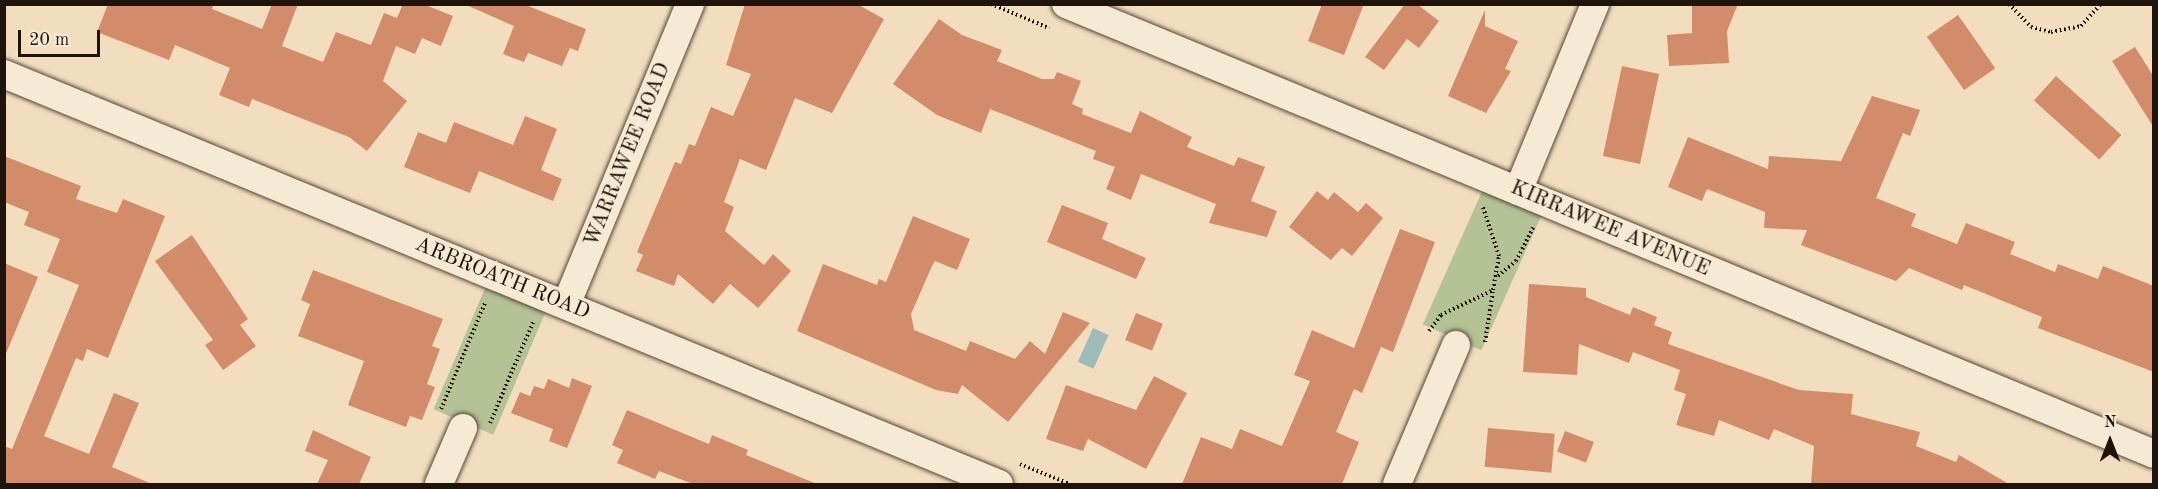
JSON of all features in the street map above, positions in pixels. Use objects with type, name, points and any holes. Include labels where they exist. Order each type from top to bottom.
[{"type":"street","name":"WARRAWEE ROAD","points":[[566,305],[690,4]]},
{"type":"street","name":"KIRRAWEE AVENUE","points":[[1066,4],[2154,454]]},
{"type":"street","points":[[1518,191],[1595,4]]},
{"type":"street","name":"ARBROATH ROAD","points":[[4,74],[999,484]]},
{"type":"street","points":[[1397,484],[1456,345]]},
{"type":"street","points":[[439,484],[462,426]]},
{"type":"path","points":[[2009,4],[2031,27],[2061,32],[2081,26],[2101,4]]},
{"type":"path","points":[[1498,276],[1516,261],[1535,221]]},
{"type":"path","points":[[462,426],[485,303]]},
{"type":"path","points":[[462,426],[536,316]]},
{"type":"green space","points":[[1488,178],[1546,204],[1481,350],[1423,324]]},
{"type":"green space","points":[[491,274],[551,299],[493,435],[434,409]]},
{"type":"water","points":[[1093,328],[1109,335],[1093,369],[1078,362]]},
{"type":"building","points":[[108,4],[214,4],[212,9],[262,29],[272,4],[298,4],[282,46],[323,62],[336,32],[371,45],[384,13],[397,18],[403,4],[423,4],[453,16],[441,46],[422,38],[415,54],[396,46],[383,81],[407,101],[367,151],[349,137],[252,99],[249,107],[219,95],[230,68],[175,45],[169,60],[97,32]]},
{"type":"building","points":[[464,4],[523,4],[586,29],[578,51],[570,48],[562,66],[528,53],[524,62],[503,54],[514,26]]},
{"type":"building","points":[[745,4],[857,4],[884,19],[832,113],[795,98],[766,170],[740,159],[724,202],[734,207],[725,231],[764,265],[773,254],[791,271],[758,308],[730,284],[713,304],[678,274],[674,286],[636,271],[643,255],[637,252],[675,162],[681,164],[689,144],[695,146],[711,107],[733,116],[751,74],[726,65]]},
{"type":"building","points":[[1322,4],[1364,4],[1344,55],[1308,41]]},
{"type":"building","points":[[1405,4],[1417,4],[1439,21],[1419,48],[1407,39],[1384,70],[1365,57]]},
{"type":"building","points":[[1692,4],[1738,4],[1727,31],[1729,63],[1669,66],[1667,35],[1692,33]]},
{"type":"building","points":[[1485,10],[1485,26],[1518,41],[1505,69],[1511,71],[1486,113],[1448,96]]},
{"type":"building","points":[[1958,15],[1995,68],[1964,90],[1927,37]]},
{"type":"building","points":[[939,19],[962,35],[1002,50],[997,61],[1042,79],[1054,79],[1057,72],[1081,81],[1072,104],[1083,109],[1082,114],[1131,133],[1140,111],[1192,137],[1187,147],[1234,166],[1238,157],[1265,167],[1251,201],[1277,211],[1267,237],[1209,223],[1216,204],[1141,174],[1131,200],[1106,189],[1115,167],[1093,159],[1096,151],[990,109],[981,133],[937,115],[893,84]]},
{"type":"building","points":[[2135,47],[2154,77],[2154,128],[2112,61]]},
{"type":"building","points":[[1622,66],[1659,74],[1640,164],[1603,156]]},
{"type":"building","points":[[2056,76],[2121,135],[2099,159],[2034,101]]},
{"type":"building","points":[[1872,96],[1920,110],[1910,136],[1903,133],[1876,198],[1916,214],[1911,226],[1957,244],[1966,223],[2015,242],[2010,254],[2055,272],[2058,264],[2098,279],[2103,266],[2154,286],[2154,372],[2038,328],[2042,317],[1964,285],[1962,290],[1909,268],[1896,281],[1801,245],[1807,230],[1764,228],[1765,212],[1707,189],[1702,201],[1668,187],[1688,137],[1768,169],[1769,156],[1841,161]]},
{"type":"building","points":[[525,116],[557,129],[541,170],[562,179],[553,201],[479,171],[470,193],[404,167],[418,132],[446,143],[454,122],[513,145]]},
{"type":"building","points":[[4,156],[81,186],[76,199],[117,213],[123,199],[165,216],[108,358],[87,349],[83,361],[76,358],[44,436],[89,454],[114,393],[139,403],[112,467],[152,484],[4,484],[4,446],[12,449],[79,285],[47,272],[60,239],[24,225],[29,212],[4,202]]},
{"type":"building","points":[[1317,191],[1328,200],[1334,192],[1358,212],[1366,203],[1383,218],[1352,256],[1342,248],[1331,260],[1289,227]]},
{"type":"building","points":[[1062,205],[1108,223],[1102,239],[1146,258],[1136,279],[1047,242]]},
{"type":"building","points":[[913,216],[970,239],[957,270],[935,261],[911,314],[914,330],[966,351],[970,341],[1015,359],[1030,341],[1045,354],[1063,312],[1090,323],[1008,422],[962,385],[958,394],[936,390],[797,331],[823,264],[877,285],[879,279],[886,282]]},
{"type":"building","points":[[1400,229],[1435,242],[1393,352],[1381,347],[1362,393],[1354,389],[1336,432],[1359,442],[1342,484],[1182,484],[1201,437],[1232,449],[1240,429],[1282,446],[1310,381],[1294,375],[1312,330],[1354,348]]},
{"type":"building","points":[[192,235],[248,319],[240,325],[256,346],[223,370],[205,345],[213,340],[155,261]]},
{"type":"building","points":[[4,263],[38,277],[5,356],[4,356]]},
{"type":"building","points":[[313,270],[443,319],[432,346],[440,349],[427,384],[435,387],[422,420],[410,416],[406,427],[348,405],[364,361],[298,336],[310,304],[301,300]]},
{"type":"building","points":[[1529,284],[1586,288],[1586,297],[1630,315],[1633,307],[1657,317],[1654,325],[1672,332],[1668,344],[1799,390],[1853,394],[1851,414],[1920,432],[1916,446],[1956,462],[1959,455],[2009,484],[1811,484],[1814,446],[1774,429],[1769,440],[1719,420],[1714,436],[1676,425],[1686,394],[1674,390],[1680,370],[1633,352],[1629,363],[1579,344],[1577,375],[1523,372]]},
{"type":"building","points":[[1136,313],[1163,324],[1152,351],[1125,340]]},
{"type":"building","points":[[1154,376],[1187,393],[1146,469],[1088,439],[1083,451],[1046,439],[1066,385],[1136,410]]},
{"type":"building","points":[[572,378],[592,386],[567,448],[549,441],[553,429],[511,413],[520,392],[530,396],[534,386],[544,389],[548,379],[569,388]]},
{"type":"building","points":[[627,410],[709,444],[712,435],[748,450],[746,455],[817,484],[693,484],[659,471],[655,479],[617,463],[623,450],[612,445]]},
{"type":"building","points":[[1488,428],[1555,434],[1551,473],[1485,467]]},
{"type":"building","points":[[313,430],[371,457],[359,484],[317,484],[328,460],[305,451]]},
{"type":"building","points":[[1565,431],[1594,442],[1586,463],[1557,452]]}]
